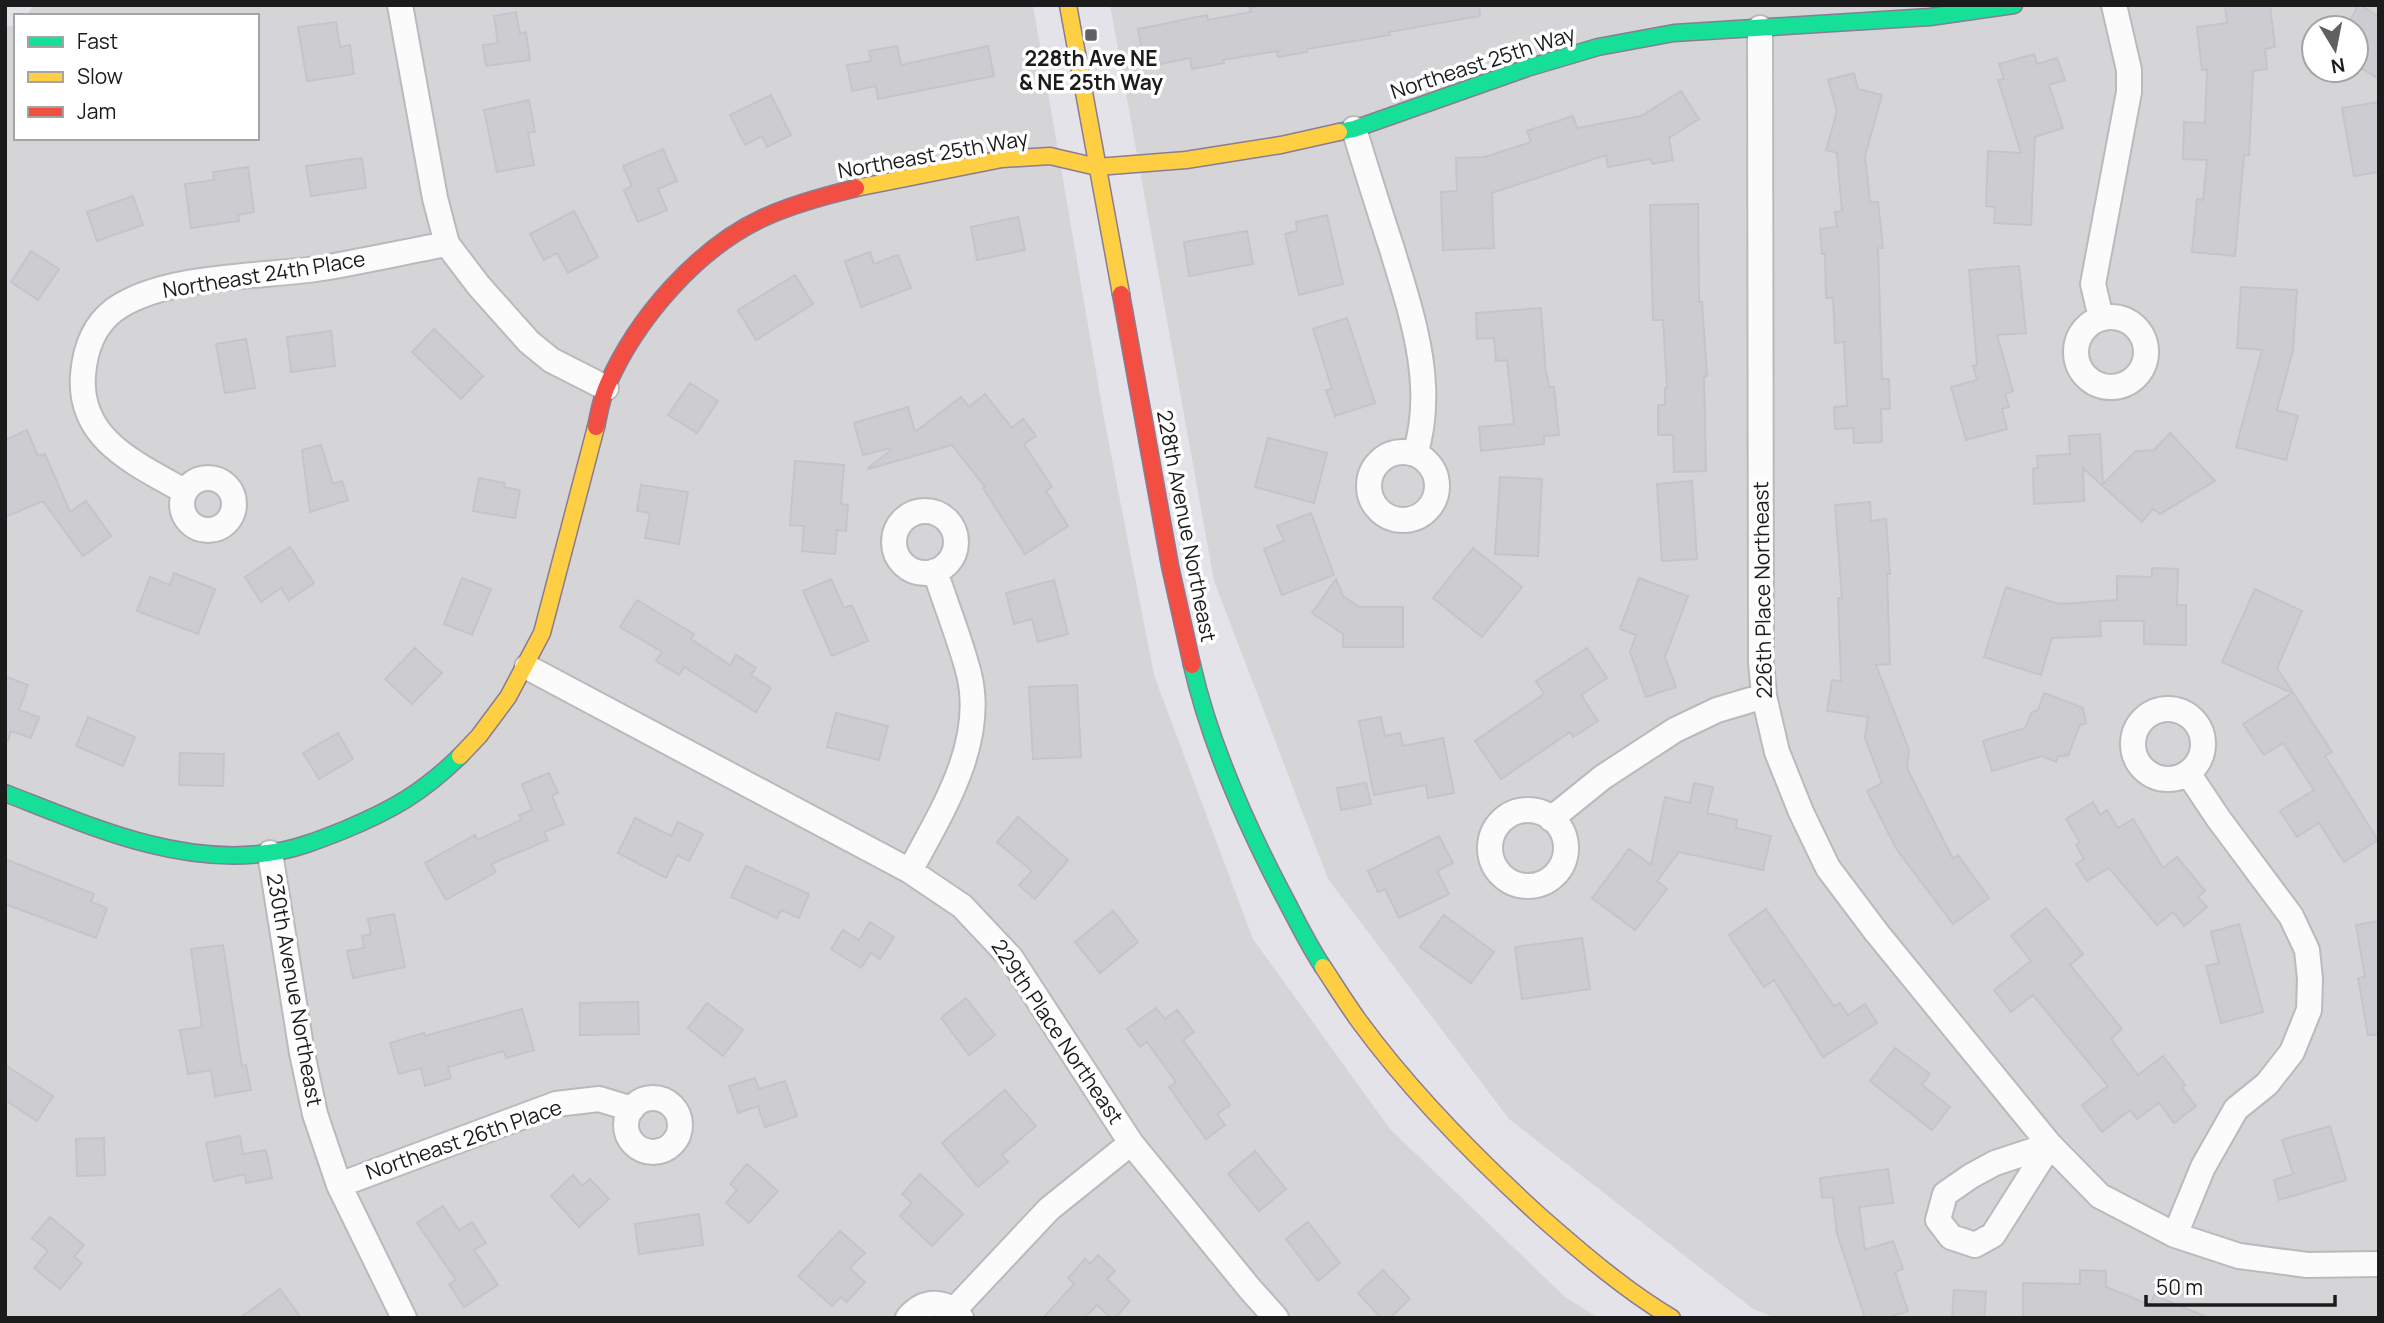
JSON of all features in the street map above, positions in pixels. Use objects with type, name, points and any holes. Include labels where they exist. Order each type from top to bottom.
[{"type":"street","points":[[400,5],[435,198],[447,244],[479,286],[529,342],[551,360],[606,388]]},
{"type":"street","name":"228th Avenue Northeast","points":[[1068,5],[1170,566],[1195,677],[1223,765],[1256,845],[1311,948],[1359,1021],[1439,1118],[1511,1190],[1580,1252],[1672,1318]]},
{"type":"street","name":"Northeast 25th Way","points":[[5,793],[118,836],[163,847],[212,854],[270,853],[329,836],[381,815],[425,788],[458,758],[496,716],[527,667],[542,633],[606,388],[629,343],[652,309],[684,274],[723,243],[763,218],[811,200],[876,182],[1002,159],[1050,156],[1097,167],[1186,160],[1281,145],[1354,129],[1527,68],[1598,47],[1674,33],[2014,5]]},
{"type":"street","points":[[2101,318],[2093,284],[2129,92],[2129,70],[2114,5]]},
{"type":"street","name":"226th Place Northeast","points":[[1760,27],[1761,634],[1764,696],[1777,752],[1801,812],[1828,868],[1877,933],[2050,1145],[2100,1196],[2175,1235],[2239,1256],[2307,1265],[2379,1265]]},
{"type":"street","points":[[1354,129],[1412,315],[1420,356],[1423,398],[1420,438],[1415,454]]},
{"type":"street","name":"Northeast 24th Place","points":[[184,491],[123,456],[102,438],[89,412],[83,385],[85,355],[95,330],[114,310],[143,295],[184,283],[317,269],[447,244]]},
{"type":"street","points":[[910,871],[953,790],[965,754],[973,709],[969,676],[935,572]]},
{"type":"street","name":"229th Place Northeast","points":[[527,667],[910,871],[962,906],[1011,958],[1131,1143],[1250,1290],[1276,1318]]},
{"type":"street","points":[[1551,819],[1603,777],[1675,730],[1717,710],[1764,696]]},
{"type":"street","points":[[2175,1235],[2203,1167],[2236,1109],[2267,1084],[2292,1052],[2309,1010],[2310,979],[2307,950],[2291,916],[2188,773]]},
{"type":"street","name":"230th Avenue Northeast","points":[[270,853],[302,1053],[315,1114],[339,1185],[404,1318]]},
{"type":"street","name":"Northeast 26th Place","points":[[339,1185],[556,1104],[599,1099],[632,1109]]},
{"type":"street","points":[[908,1318],[924,1305],[935,1303],[945,1305],[957,1314],[1049,1209],[1131,1143]]},
{"type":"street","points":[[2050,1145],[1993,1235],[1975,1245],[1951,1237],[1938,1220],[1945,1194],[1995,1163],[2050,1145]]},
{"type":"shaded area","points":[[34,5],[1033,5],[1104,418],[1154,675],[1253,939],[1390,1129],[1565,1297],[1599,1318],[5,1318],[5,26],[14,26],[14,140],[259,140],[259,14],[27,14]]},
{"type":"shaded area","points":[[1110,5],[2379,5],[2379,1318],[1776,1318],[1753,1309],[1509,1119],[1328,879],[1214,581]]},
{"type":"building","points":[[1265,5],[1479,5],[1480,16],[1389,32],[1390,35],[1307,49],[1307,52],[1278,57],[1277,51],[1223,60],[1224,63],[1192,69],[1190,58],[1145,67],[1138,29],[1207,15],[1208,20],[1251,12],[1250,8]]},
{"type":"building","points":[[2225,5],[2270,5],[2275,47],[2265,49],[2267,69],[2253,71],[2249,155],[2244,155],[2235,256],[2192,252],[2197,199],[2203,200],[2207,160],[2183,159],[2184,122],[2205,123],[2207,69],[2202,70],[2197,27],[2227,23]]},
{"type":"building","points":[[2356,5],[2361,5],[2379,17],[2379,79],[2370,74],[2370,14],[2354,14]]},
{"type":"building","points":[[516,12],[520,34],[526,32],[530,60],[486,66],[483,45],[498,43],[494,16]]},
{"type":"building","points":[[336,22],[340,47],[350,45],[354,74],[307,81],[298,27]]},
{"type":"building","points":[[897,46],[901,65],[988,46],[994,76],[878,99],[876,86],[852,91],[847,65],[871,61],[869,51]]},
{"type":"building","points":[[2034,54],[2037,64],[2057,58],[2065,80],[2049,85],[2063,128],[2035,137],[2031,225],[1994,223],[1995,207],[1986,206],[1988,151],[2021,153],[1998,80],[2004,79],[1999,64]]},
{"type":"building","points":[[1854,73],[1858,89],[1882,95],[1865,156],[1870,202],[1878,202],[1883,248],[1878,248],[1882,379],[1889,379],[1890,409],[1881,409],[1882,442],[1854,443],[1853,428],[1835,429],[1834,407],[1847,406],[1844,342],[1835,343],[1833,298],[1826,298],[1825,254],[1822,254],[1820,229],[1837,227],[1835,212],[1842,211],[1837,153],[1826,150],[1837,111],[1828,80]]},
{"type":"building","points":[[1681,91],[1699,119],[1669,138],[1673,160],[1653,164],[1650,159],[1608,167],[1606,155],[1492,193],[1494,248],[1443,250],[1441,192],[1457,191],[1456,158],[1485,157],[1531,142],[1527,131],[1573,116],[1577,128],[1641,116]]},
{"type":"building","points":[[771,95],[791,135],[767,147],[762,136],[745,145],[730,115]]},
{"type":"building","points":[[529,100],[535,132],[528,133],[534,165],[497,172],[484,110]]},
{"type":"building","points":[[2379,102],[2379,172],[2354,176],[2342,108]]},
{"type":"building","points":[[663,149],[677,181],[658,189],[667,210],[638,222],[624,190],[632,186],[623,166]]},
{"type":"building","points":[[362,158],[366,188],[311,196],[306,166]]},
{"type":"building","points":[[248,167],[254,212],[238,215],[239,221],[191,228],[185,184],[214,180],[213,172]]},
{"type":"building","points":[[133,196],[143,225],[97,241],[87,212]]},
{"type":"building","points":[[1698,204],[1699,302],[1702,302],[1707,376],[1704,376],[1706,471],[1674,472],[1673,435],[1658,435],[1658,405],[1665,405],[1667,388],[1663,320],[1653,320],[1650,205]]},
{"type":"building","points":[[574,211],[598,257],[568,273],[557,253],[544,260],[530,234]]},
{"type":"building","points":[[1327,215],[1343,284],[1299,295],[1285,234],[1297,231],[1296,222]]},
{"type":"building","points":[[1018,217],[1025,250],[977,260],[971,227]]},
{"type":"building","points":[[1247,231],[1253,264],[1189,276],[1184,242]]},
{"type":"building","points":[[31,251],[59,269],[38,300],[11,282]]},
{"type":"building","points":[[870,252],[874,264],[898,255],[911,288],[861,307],[845,261]]},
{"type":"building","points":[[2019,266],[2026,333],[1997,335],[2013,391],[2005,394],[2009,407],[2002,409],[2007,429],[1966,440],[1951,387],[1977,380],[1973,366],[1977,365],[1969,270]]},
{"type":"building","points":[[795,275],[813,304],[756,340],[738,310]]},
{"type":"building","points":[[2241,287],[2297,290],[2293,350],[2277,410],[2298,416],[2286,460],[2236,447],[2262,350],[2237,348]]},
{"type":"building","points":[[1541,308],[1546,375],[1549,387],[1554,387],[1559,435],[1544,436],[1544,444],[1481,451],[1479,427],[1514,424],[1507,360],[1496,361],[1494,338],[1477,339],[1476,313]]},
{"type":"building","points":[[1347,318],[1375,403],[1335,416],[1326,390],[1332,389],[1313,329]]},
{"type":"building","points":[[434,329],[483,376],[461,399],[412,352]]},
{"type":"building","points":[[331,331],[335,366],[291,372],[287,337]]},
{"type":"building","points":[[246,339],[255,388],[225,393],[216,344]]},
{"type":"building","points":[[690,383],[718,401],[697,433],[668,415]]},
{"type":"building","points":[[985,394],[1012,428],[1023,419],[1036,436],[1024,444],[1052,487],[1046,491],[1068,526],[1025,554],[983,488],[985,487],[952,445],[869,469],[890,451],[890,448],[863,455],[854,423],[908,407],[915,432],[961,397],[969,407]]},
{"type":"building","points":[[27,430],[38,456],[45,454],[70,512],[86,501],[111,536],[83,556],[43,501],[5,517],[5,440]]},
{"type":"building","points":[[2170,433],[2215,481],[2160,514],[2153,509],[2142,522],[2083,468],[2084,501],[2034,504],[2033,469],[2038,468],[2037,456],[2070,454],[2069,436],[2100,434],[2103,484],[2136,451],[2154,450]]},
{"type":"building","points":[[1268,438],[1327,453],[1314,503],[1255,487]]},
{"type":"building","points":[[321,445],[333,484],[342,481],[348,500],[310,512],[302,450]]},
{"type":"building","points":[[795,461],[844,465],[841,504],[848,505],[846,531],[837,530],[835,554],[802,551],[804,526],[790,525]]},
{"type":"building","points":[[1500,477],[1542,479],[1538,556],[1495,554]]},
{"type":"building","points":[[479,478],[505,483],[504,487],[520,490],[515,518],[473,511]]},
{"type":"building","points":[[1692,481],[1697,559],[1662,561],[1657,484]]},
{"type":"building","points":[[641,485],[688,492],[679,544],[645,538],[650,513],[637,511]]},
{"type":"building","points":[[1870,502],[1871,521],[1886,519],[1890,574],[1887,574],[1890,664],[1876,665],[1909,750],[1907,768],[1953,859],[1958,855],[1989,898],[1953,924],[1897,850],[1867,791],[1882,783],[1865,738],[1868,717],[1827,711],[1832,680],[1841,681],[1838,598],[1842,598],[1835,505]]},
{"type":"building","points":[[1311,513],[1334,575],[1282,595],[1264,549],[1284,541],[1277,526]]},
{"type":"building","points":[[290,547],[314,583],[289,600],[281,588],[261,602],[245,577]]},
{"type":"building","points":[[1473,548],[1522,587],[1482,637],[1433,598]]},
{"type":"building","points":[[2152,568],[2178,569],[2177,605],[2186,605],[2186,645],[2144,644],[2144,621],[2100,621],[2101,636],[2052,638],[2041,675],[1984,657],[2006,587],[2059,604],[2117,600],[2117,576],[2152,577]]},
{"type":"building","points":[[174,573],[215,589],[198,634],[137,611],[150,577],[170,585]]},
{"type":"building","points":[[462,578],[491,589],[472,635],[444,624]]},
{"type":"building","points":[[1639,578],[1688,596],[1665,657],[1676,687],[1646,697],[1630,652],[1636,635],[1620,629]]},
{"type":"building","points":[[831,579],[844,608],[852,605],[868,641],[832,656],[803,591]]},
{"type":"building","points":[[1336,579],[1343,596],[1359,607],[1403,607],[1403,647],[1343,647],[1343,634],[1312,613]]},
{"type":"building","points":[[1054,580],[1068,634],[1038,642],[1032,619],[1014,624],[1006,593]]},
{"type":"building","points":[[2255,589],[2302,611],[2277,668],[2332,752],[2325,756],[2378,840],[2344,862],[2319,823],[2297,837],[2280,811],[2314,790],[2283,743],[2264,755],[2243,724],[2292,693],[2222,662]]},
{"type":"building","points":[[637,600],[694,634],[691,639],[730,665],[736,655],[756,668],[751,675],[771,688],[756,712],[684,667],[679,675],[656,661],[662,652],[620,627]]},
{"type":"building","points":[[415,648],[442,673],[412,704],[385,679]]},
{"type":"building","points":[[1587,648],[1607,678],[1581,695],[1598,721],[1573,737],[1570,732],[1501,779],[1475,741],[1544,694],[1536,681]]},
{"type":"building","points":[[5,676],[28,685],[19,710],[39,717],[31,738],[11,731],[8,741],[5,741]]},
{"type":"building","points":[[1077,685],[1081,757],[1033,759],[1029,687]]},
{"type":"building","points":[[2044,693],[2083,708],[2086,723],[2080,725],[2068,756],[2059,755],[2056,762],[2042,756],[1992,771],[1983,741],[2025,728],[2032,712],[2038,710]]},
{"type":"building","points":[[836,713],[888,726],[879,760],[827,747]]},
{"type":"building","points":[[88,717],[135,737],[123,766],[76,746]]},
{"type":"building","points":[[1381,717],[1385,736],[1400,733],[1403,746],[1443,738],[1454,793],[1428,798],[1426,785],[1374,795],[1359,721]]},
{"type":"building","points":[[338,733],[353,759],[319,779],[303,753]]},
{"type":"building","points":[[180,753],[224,754],[223,786],[179,785]]},
{"type":"building","points":[[549,773],[558,793],[552,796],[564,824],[544,832],[548,840],[491,864],[496,872],[446,900],[425,863],[475,835],[477,840],[521,820],[519,815],[532,810],[522,784]]},
{"type":"building","points":[[1366,783],[1371,804],[1341,810],[1337,788]]},
{"type":"building","points":[[1694,783],[1713,787],[1707,813],[1737,820],[1736,828],[1771,836],[1763,870],[1679,852],[1657,881],[1667,889],[1635,930],[1592,898],[1629,849],[1651,865],[1665,797],[1690,803]]},
{"type":"building","points":[[2093,802],[2100,815],[2107,810],[2118,828],[2133,819],[2163,868],[2177,857],[2205,891],[2198,897],[2207,907],[2184,926],[2173,912],[2157,925],[2109,868],[2087,881],[2076,864],[2084,859],[2076,845],[2080,842],[2066,819]]},
{"type":"building","points":[[1018,817],[1068,860],[1035,899],[1019,885],[1032,871],[997,842]]},
{"type":"building","points":[[635,818],[671,836],[678,822],[703,834],[689,861],[677,855],[666,878],[618,853]]},
{"type":"building","points":[[1439,836],[1453,863],[1437,871],[1449,894],[1399,918],[1385,889],[1378,892],[1368,871]]},
{"type":"building","points":[[5,859],[94,894],[91,902],[107,908],[96,938],[5,904]]},
{"type":"building","points":[[746,866],[809,894],[799,918],[781,910],[777,918],[731,897]]},
{"type":"building","points":[[2046,908],[2083,954],[2070,965],[2122,1029],[2111,1039],[2138,1075],[2163,1056],[2185,1085],[2182,1088],[2196,1106],[2174,1123],[2159,1103],[2137,1119],[2130,1110],[2102,1132],[2082,1105],[2108,1086],[2033,995],[2011,1012],[1994,990],[2031,961],[2011,936]]},
{"type":"building","points":[[1766,909],[1834,1006],[1840,1003],[1848,1015],[1865,1004],[1877,1023],[1823,1057],[1774,980],[1764,987],[1729,935]]},
{"type":"building","points":[[1113,911],[1138,942],[1100,973],[1075,942]]},
{"type":"building","points":[[394,914],[405,967],[353,978],[347,951],[364,948],[362,936],[371,934],[368,919]]},
{"type":"building","points":[[1444,915],[1494,952],[1471,983],[1420,947]]},
{"type":"building","points":[[2379,921],[2379,1035],[2368,1035],[2358,978],[2365,977],[2356,925]]},
{"type":"building","points":[[870,922],[894,937],[880,959],[871,953],[861,968],[831,949],[843,930],[859,940]]},
{"type":"building","points":[[2239,924],[2263,1012],[2221,1023],[2206,966],[2219,963],[2211,932]]},
{"type":"building","points":[[1582,938],[1590,989],[1522,999],[1515,947]]},
{"type":"building","points":[[223,945],[242,1066],[246,1065],[251,1090],[215,1096],[211,1070],[188,1074],[180,1030],[202,1027],[191,949]]},
{"type":"building","points":[[966,998],[995,1035],[969,1055],[941,1018]]},
{"type":"building","points":[[638,1002],[639,1034],[580,1035],[580,1003]]},
{"type":"building","points":[[707,1003],[743,1030],[723,1056],[688,1028]]},
{"type":"building","points":[[1156,1008],[1165,1019],[1177,1010],[1194,1032],[1183,1040],[1230,1105],[1217,1114],[1225,1125],[1206,1139],[1169,1087],[1176,1082],[1147,1042],[1140,1047],[1127,1029]]},
{"type":"building","points":[[522,1009],[534,1050],[506,1058],[504,1051],[448,1067],[451,1078],[425,1086],[421,1068],[399,1074],[390,1043]]},
{"type":"building","points":[[1895,1048],[1930,1074],[1922,1085],[1950,1107],[1932,1130],[1870,1081]]},
{"type":"building","points":[[5,1065],[53,1096],[37,1121],[5,1100]]},
{"type":"building","points":[[755,1078],[759,1089],[785,1081],[797,1116],[765,1127],[758,1106],[738,1113],[729,1086]]},
{"type":"building","points":[[1005,1090],[1036,1126],[1002,1155],[1008,1162],[978,1187],[942,1143]]},
{"type":"building","points":[[2330,1126],[2346,1180],[2279,1200],[2274,1180],[2293,1174],[2282,1140]]},
{"type":"building","points":[[240,1136],[243,1154],[266,1150],[272,1178],[246,1183],[245,1174],[214,1181],[206,1143]]},
{"type":"building","points":[[104,1138],[105,1175],[77,1176],[76,1139]]},
{"type":"building","points":[[1255,1151],[1286,1189],[1259,1211],[1228,1174]]},
{"type":"building","points":[[747,1164],[778,1191],[749,1223],[726,1203],[737,1190],[730,1184]]},
{"type":"building","points":[[1888,1169],[1893,1203],[1859,1207],[1865,1250],[1893,1241],[1903,1269],[1895,1272],[1908,1311],[1886,1318],[1865,1318],[1837,1234],[1833,1197],[1822,1198],[1820,1178]]},
{"type":"building","points":[[920,1174],[963,1214],[932,1246],[900,1216],[912,1203],[902,1194]]},
{"type":"building","points":[[573,1175],[582,1186],[590,1179],[609,1199],[579,1227],[551,1196]]},
{"type":"building","points":[[443,1206],[459,1230],[472,1222],[486,1243],[474,1250],[498,1285],[464,1307],[449,1284],[456,1280],[417,1223]]},
{"type":"building","points":[[699,1214],[703,1245],[639,1254],[635,1224]]},
{"type":"building","points":[[50,1217],[84,1245],[74,1257],[82,1263],[60,1289],[34,1268],[48,1251],[32,1238]]},
{"type":"building","points":[[1308,1222],[1340,1263],[1318,1281],[1286,1239]]},
{"type":"building","points":[[840,1231],[865,1253],[850,1268],[865,1282],[847,1302],[841,1297],[832,1306],[798,1276]]},
{"type":"building","points":[[1098,1255],[1115,1271],[1107,1279],[1130,1301],[1115,1318],[1111,1318],[1097,1305],[1085,1318],[1043,1318],[1074,1284],[1068,1278],[1085,1259],[1090,1264]]},
{"type":"building","points":[[1383,1270],[1410,1299],[1390,1318],[1381,1318],[1358,1293]]},
{"type":"building","points":[[2080,1270],[2106,1271],[2106,1287],[2150,1305],[2154,1295],[2209,1318],[2023,1318],[2023,1283],[2080,1284]]},
{"type":"building","points":[[280,1289],[301,1318],[240,1318]]},
{"type":"building","points":[[1954,1290],[1986,1292],[1984,1318],[1952,1318]]},
{"type":"traffic: fast","points":[[1339,132],[1527,68],[1598,47],[1674,33],[1930,17],[2014,5]]},
{"type":"traffic: fast","points":[[1192,665],[1208,724],[1241,809],[1281,891],[1323,967]]},
{"type":"traffic: fast","points":[[5,793],[68,818],[167,848],[200,854],[268,853],[316,841],[377,815],[419,790],[460,756]]},
{"type":"traffic: slow","points":[[1068,5],[1121,294]]},
{"type":"traffic: slow","points":[[856,188],[1002,159],[1050,156],[1097,167],[1186,160],[1281,145],[1339,132]]},
{"type":"traffic: slow","points":[[460,756],[479,736],[508,697],[542,633],[596,427]]},
{"type":"traffic: slow","points":[[1323,967],[1379,1047],[1468,1147],[1541,1217],[1588,1257],[1672,1318]]},
{"type":"traffic: jam","points":[[596,427],[607,386],[634,336],[671,288],[693,266],[740,230],[765,217],[798,204],[856,188]]},
{"type":"traffic: jam","points":[[1121,294],[1170,566],[1192,665]]},
{"type":"place","name":"228th Ave NE & NE 25th Way","points":[[1091,35]]}]
